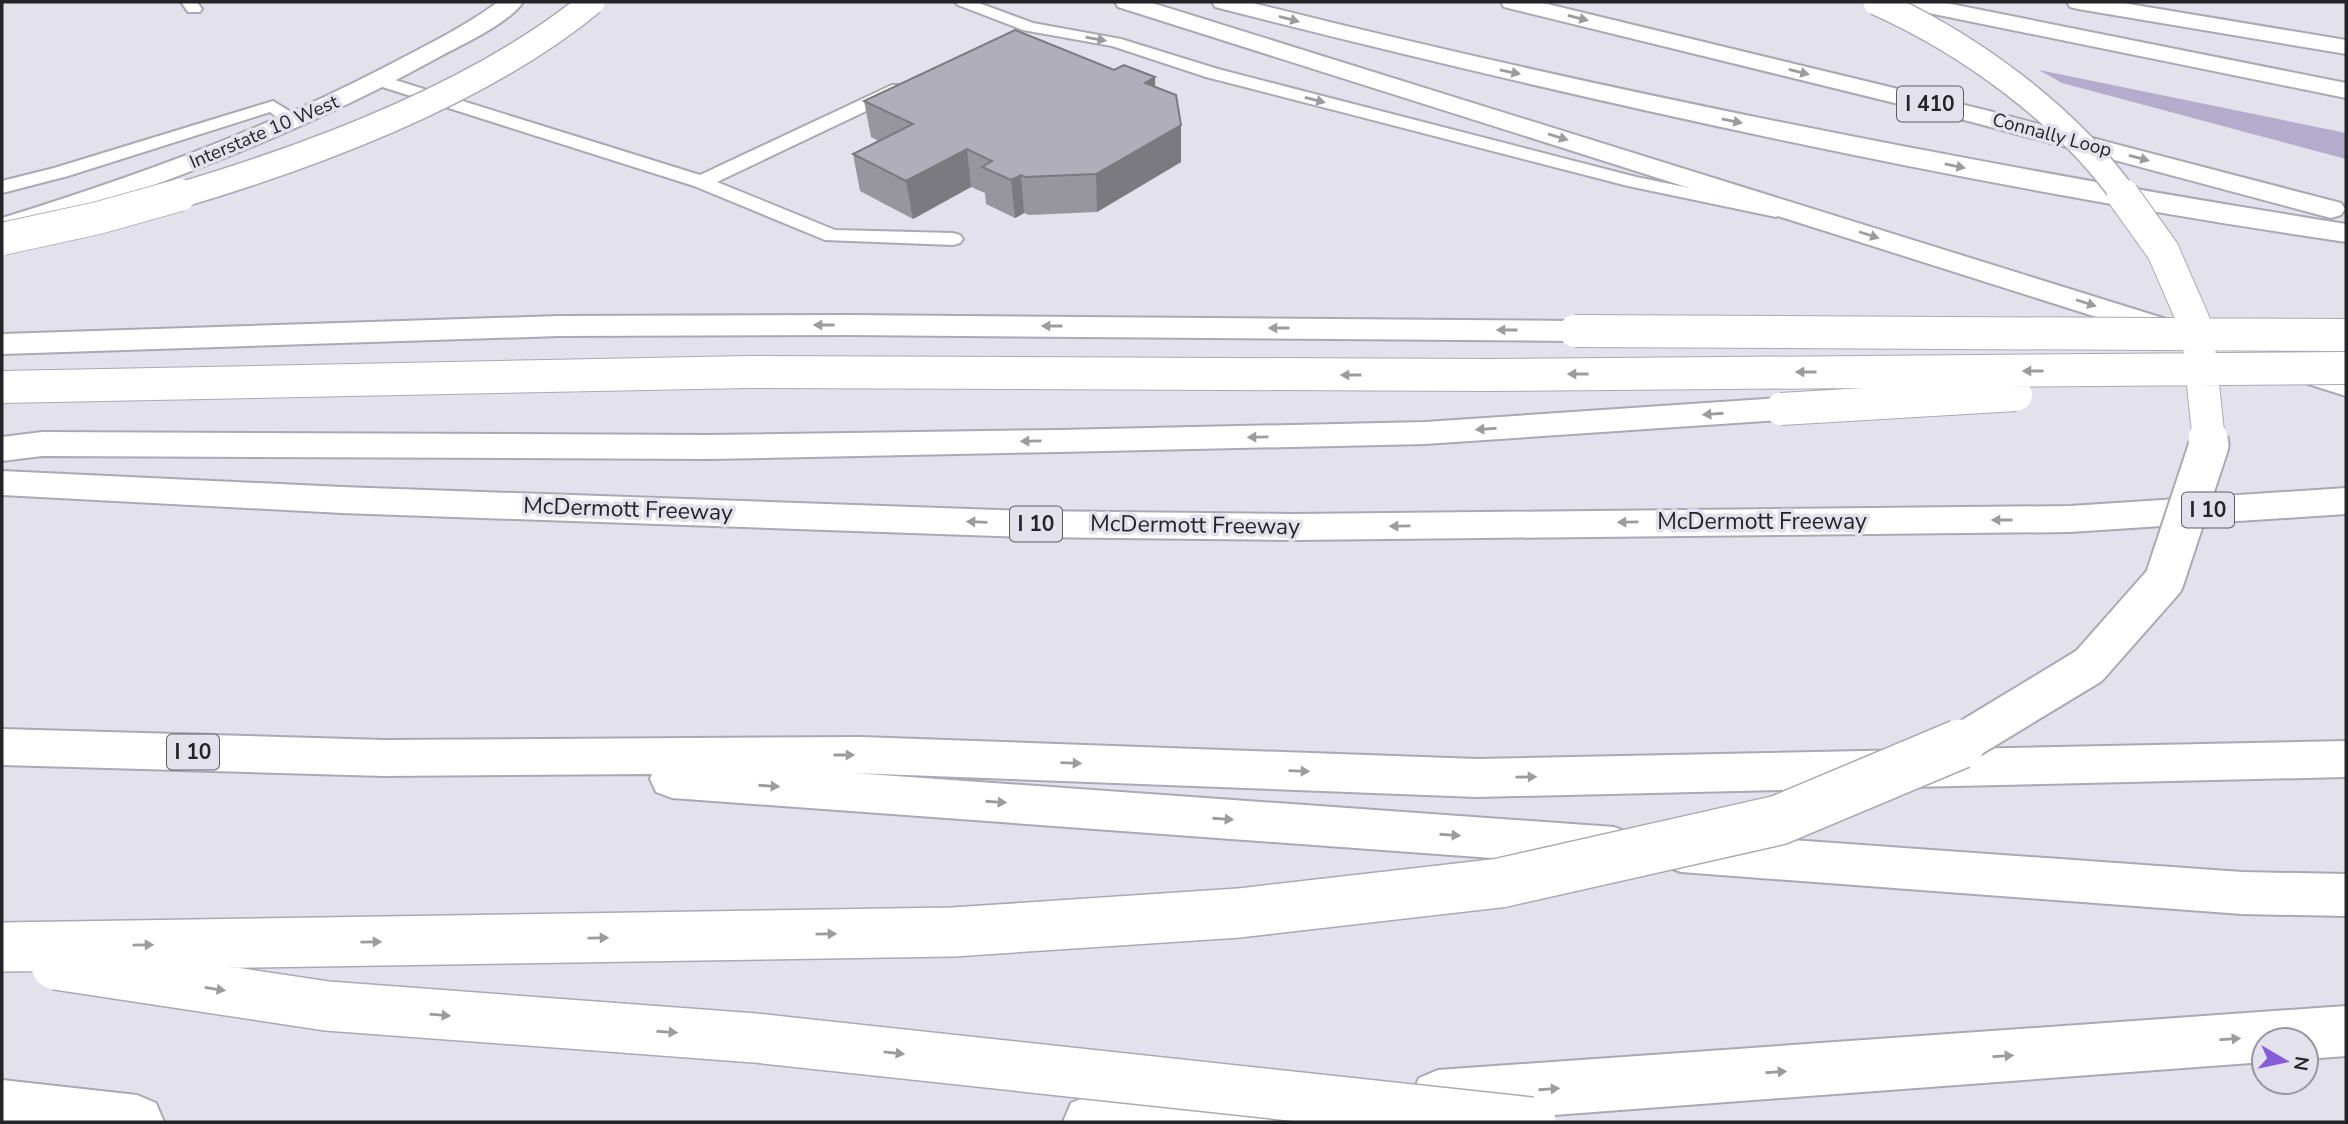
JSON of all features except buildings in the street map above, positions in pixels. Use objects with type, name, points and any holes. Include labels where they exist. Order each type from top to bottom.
[{"type":"main road","name":"Interstate 10 West","points":[[2,228],[96,199],[209,157],[293,121],[452,41],[512,2]]},
{"type":"main road","points":[[2,239],[55,229],[177,196],[291,160],[436,99],[524,52],[592,2]]},
{"type":"main road","points":[[1126,2],[2346,386]]},
{"type":"main road","points":[[1166,2],[1265,33],[1423,95]]},
{"type":"main road","points":[[1223,2],[1420,52],[1808,138],[2110,196],[2346,233]]},
{"type":"main road","name":"Connally Loop","points":[[1512,2],[1980,116],[2346,213]]},
{"type":"main road","points":[[2,947],[953,932],[1239,913],[1500,883],[1779,820],[1955,747],[2089,666],[2164,581],[2208,445],[2197,329],[2163,251],[2105,169],[2048,113],[1986,65],[1903,14],[1876,2]]},
{"type":"main road","points":[[1909,2],[2346,91]]},
{"type":"main road","points":[[2078,2],[2346,47]]},
{"type":"main road","points":[[2,345],[559,326],[849,325],[2346,335]]},
{"type":"main road","points":[[2,387],[747,372],[1487,375],[2346,368]]},
{"type":"main road","points":[[2,449],[42,444],[709,447],[1411,434],[2346,375]]},
{"type":"main road","name":"McDermott Freeway","points":[[2,483],[342,500],[1027,523],[1295,527],[2070,519],[2346,500]]},
{"type":"main road","name":"I 10","points":[[2,747],[384,758],[860,755],[1477,778],[2346,759]]},
{"type":"main road","points":[[384,758],[2242,893],[2346,895]]},
{"type":"main road","points":[[2,957],[327,1006],[755,1038],[1531,1122]]},
{"type":"main road","points":[[1090,1122],[2346,1031]]},
{"type":"main road","points":[[2,1107],[136,1122]]},
{"type":"lane","points":[[963,2],[1029,27],[1115,42],[1212,74],[1635,182],[1832,223]]},
{"type":"lane","points":[[1004,39],[1029,27]]},
{"type":"lane","points":[[379,80],[702,182],[832,236],[953,239]]},
{"type":"lane","points":[[702,182],[916,81]]},
{"type":"lane","points":[[2,187],[61,172],[273,106],[293,121]]},
{"type":"shaded area","points":[[2039,70],[2346,133],[2346,159],[2062,83]]}]
